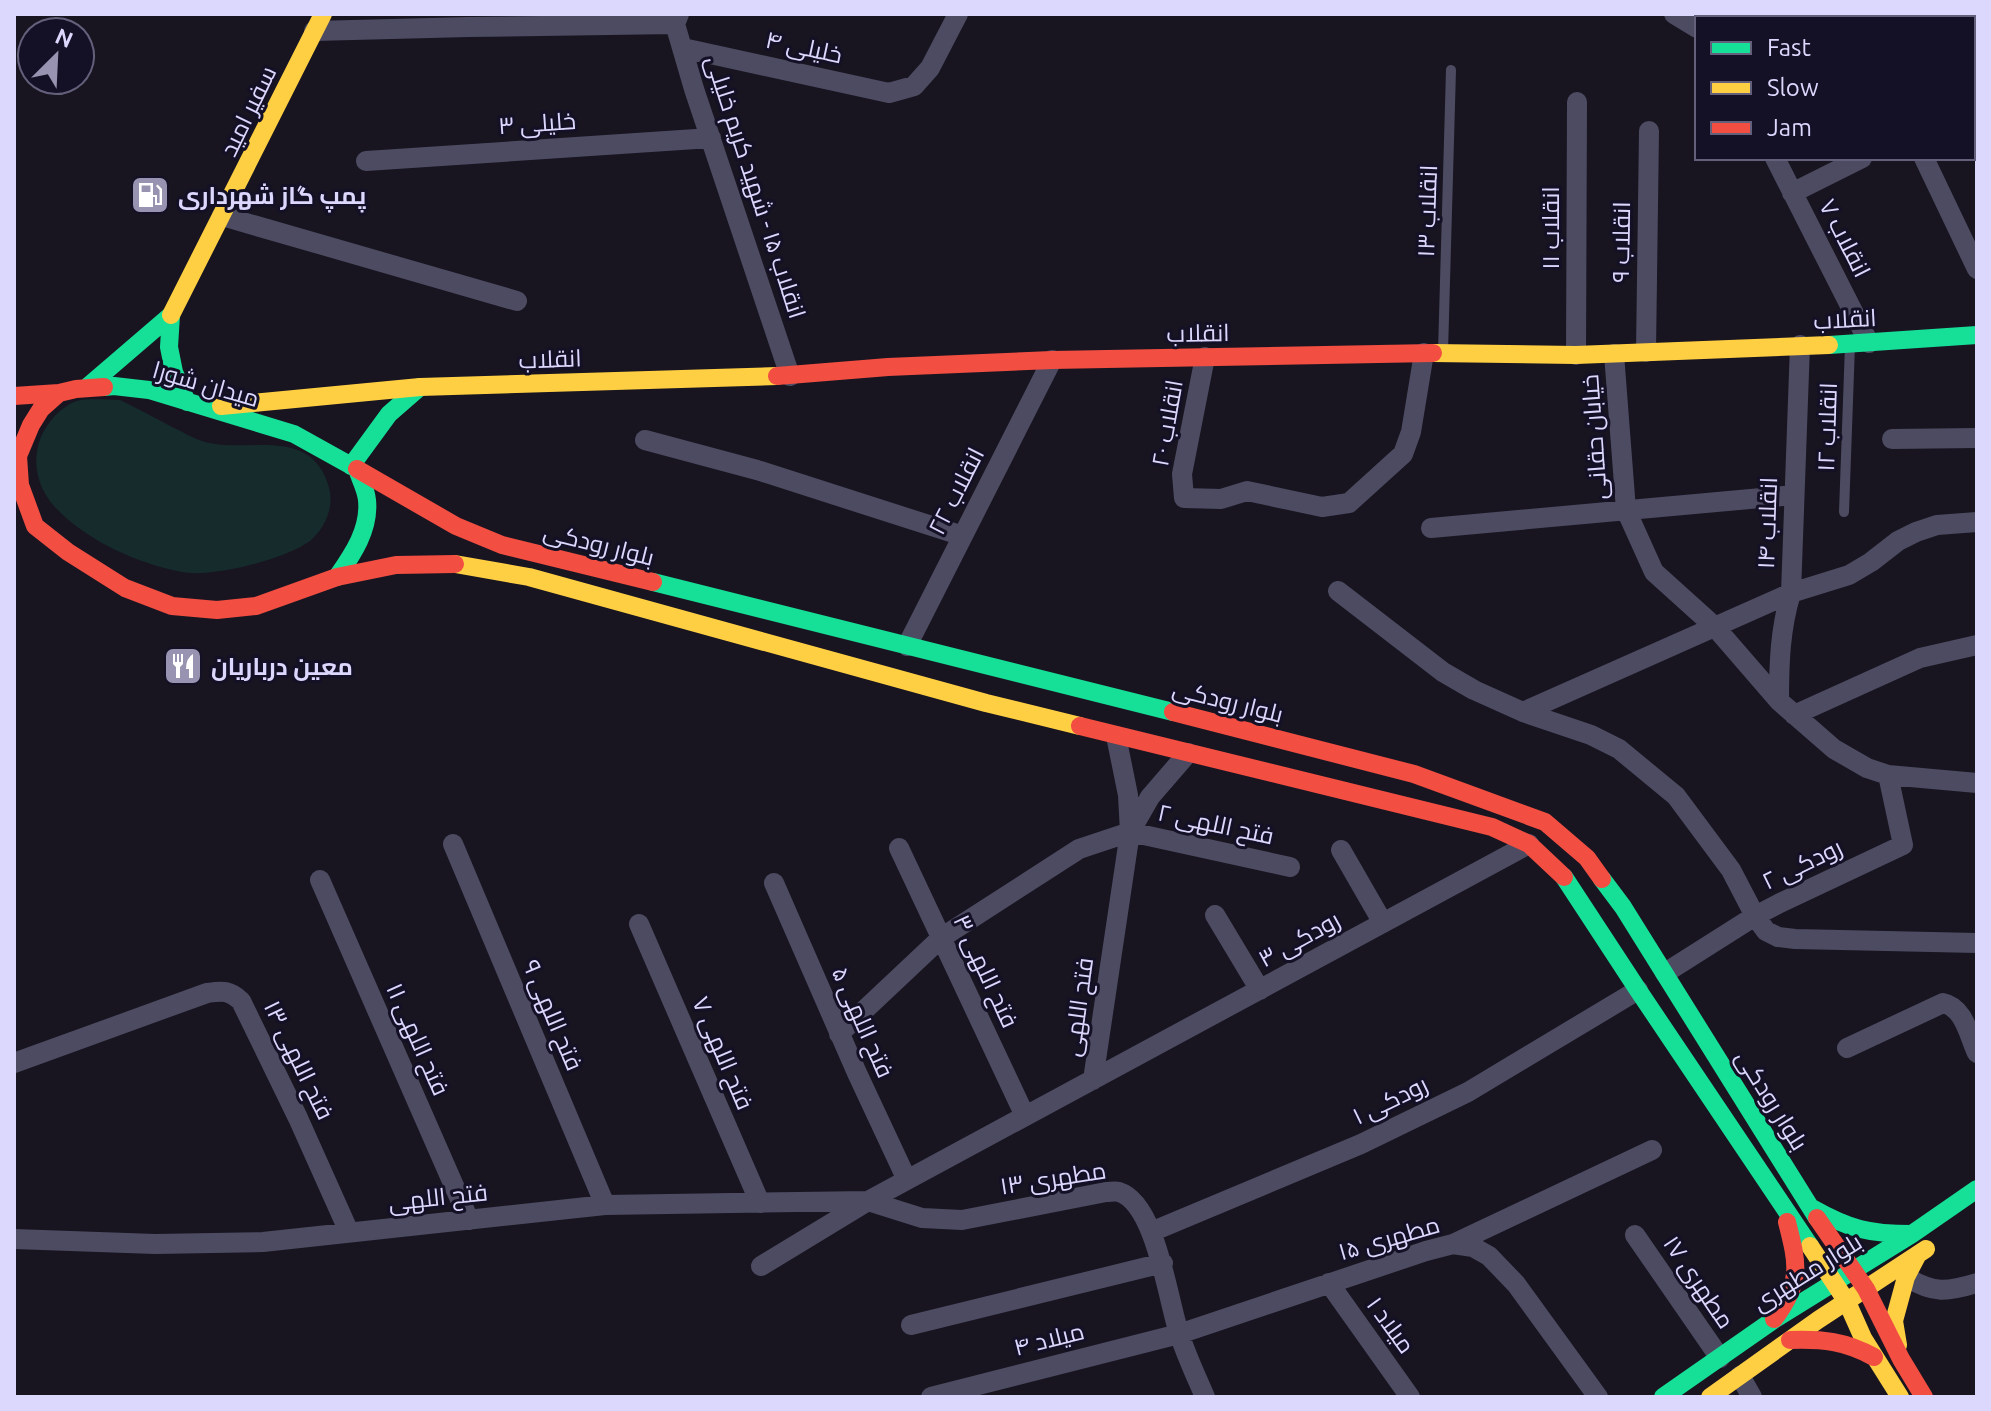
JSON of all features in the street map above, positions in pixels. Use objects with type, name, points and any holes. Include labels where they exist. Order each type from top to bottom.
[{"type":"main road","name":"سفیر امید","points":[[86,388],[171,315],[319,23]]},
{"type":"main road","name":"سفیر امید","points":[[171,315],[169,347],[174,372],[196,405]]},
{"type":"main road","name":"انقلاب","points":[[196,405],[420,387],[790,376],[888,367],[1052,360],[1614,354],[1977,335]]},
{"type":"main road","name":"میدان شورا","points":[[59,393],[114,386],[149,390],[294,434],[354,468]]},
{"type":"main road","points":[[14,511],[68,552],[125,588],[172,606],[217,610],[256,606],[337,577],[359,543],[366,521],[367,498],[354,468],[389,414],[420,387]]},
{"type":"main road","points":[[14,396],[59,393]]},
{"type":"main road","points":[[35,526],[20,485],[18,456],[41,409],[59,393]]},
{"type":"main road","name":"بلوار رودکی","points":[[354,468],[456,526],[502,545],[1414,774],[1545,822],[1587,858],[1623,907],[1810,1207],[1866,1289],[1924,1397]]},
{"type":"main road","points":[[456,526],[449,529],[442,545],[458,564]]},
{"type":"main road","name":"بلوار رودکی","points":[[337,577],[396,565],[458,564],[529,577],[986,703],[1492,827],[1529,844],[1567,879],[1847,1302],[1863,1338],[1900,1397]]},
{"type":"main road","name":"بلوار مطهری","points":[[1663,1397],[1977,1189]]},
{"type":"main road","points":[[1810,1207],[1853,1228],[1912,1234]]},
{"type":"main road","points":[[1774,1352],[1766,1326],[1791,1295],[1795,1277],[1795,1252],[1784,1208]]},
{"type":"main road","name":"بلوار مطهری","points":[[1710,1397],[1943,1237],[1931,1221]]},
{"type":"main road","points":[[1901,1359],[1894,1321],[1906,1277],[1919,1254]]},
{"type":"main road","points":[[1790,1340],[1854,1344],[1874,1357]]},
{"type":"street","name":"خلیلی ۴","points":[[683,48],[889,93],[914,86],[930,68],[958,14]]},
{"type":"street","points":[[1674,14],[1695,27]]},
{"type":"street","points":[[319,23],[469,27],[677,19]]},
{"type":"street","name":"انقلاب ۱۵ - شهید کریم خلیلی","points":[[677,19],[711,138],[790,376]]},
{"type":"street","name":"انقلاب ۱۱","points":[[1576,355],[1577,102]]},
{"type":"street","name":"انقلاب ۹","points":[[1646,352],[1649,131]]},
{"type":"street","name":"خلیلی ۳","points":[[366,161],[711,138]]},
{"type":"street","name":"انقلاب ۷","points":[[1776,160],[1859,343]]},
{"type":"street","points":[[1792,193],[1858,160]]},
{"type":"street","points":[[1925,160],[1977,269]]},
{"type":"street","points":[[222,216],[517,301]]},
{"type":"street","name":"انقلاب ۱۴","points":[[1787,708],[1780,644],[1791,593],[1800,345]]},
{"type":"street","name":"انقلاب ۲۰","points":[[1205,357],[1182,474],[1184,498],[1221,499],[1247,491],[1322,507],[1349,503],[1403,454],[1433,354]]},
{"type":"street","name":"خیابان حقانی","points":[[1614,354],[1626,510],[1654,572],[1715,627],[1787,708],[1834,749],[1867,768],[1888,775],[1977,783]]},
{"type":"street","name":"انقلاب ۲۲","points":[[907,646],[1052,360]]},
{"type":"street","points":[[1892,439],[1977,438]]},
{"type":"street","points":[[645,440],[757,470],[963,536]]},
{"type":"street","points":[[1431,528],[1794,495]]},
{"type":"street","points":[[1523,712],[1791,593],[1849,575],[1916,532],[1937,525],[1977,522]]},
{"type":"street","points":[[1338,591],[1443,672],[1474,690],[1523,712],[1591,735],[1619,749],[1676,796],[1731,870],[1766,931],[1778,937],[1795,939],[1977,943]]},
{"type":"street","points":[[1787,708],[1920,658],[1977,645]]},
{"type":"street","points":[[1116,736],[1128,795],[1130,832]]},
{"type":"street","points":[[839,1034],[941,938],[1079,849],[1130,832],[1150,797],[1188,753]]},
{"type":"street","name":"رودکی ۲","points":[[1665,973],[1755,916],[1903,845],[1888,775]]},
{"type":"street","name":"فتح اللهی ۲","points":[[1130,832],[1290,867]]},
{"type":"street","name":"فتح اللهی","points":[[761,1266],[868,1201],[1093,1080],[1130,832]]},
{"type":"street","name":"فتح اللهی ۹","points":[[453,844],[605,1205]]},
{"type":"street","name":"رودکی ۳","points":[[1093,1080],[1529,844]]},
{"type":"street","name":"فتح اللهی ۳","points":[[899,848],[1025,1116]]},
{"type":"street","points":[[1341,850],[1383,923]]},
{"type":"street","name":"فتح اللهی ۱۱","points":[[320,880],[469,1220]]},
{"type":"street","name":"فتح اللهی ۵","points":[[774,883],[907,1180]]},
{"type":"street","points":[[1215,915],[1260,990]]},
{"type":"street","name":"فتح اللهی ۷","points":[[639,924],[760,1203]]},
{"type":"street","name":"رودکی ۱","points":[[1151,1232],[1361,1144],[1468,1092],[1638,990]]},
{"type":"street","name":"فتح اللهی ۱۳","points":[[14,1063],[207,993],[233,993],[241,1001],[298,1118],[349,1232]]},
{"type":"street","points":[[1847,1048],[1943,1003],[1953,1005],[1959,1012],[1977,1053]]},
{"type":"street","points":[[1453,1244],[1652,1150]]},
{"type":"street","name":"مطهری ۱۳","points":[[868,1201],[922,1218],[962,1220],[1106,1192],[1119,1192],[1128,1197],[1151,1232],[1163,1263],[1179,1334],[1205,1397]]},
{"type":"street","name":"فتح اللهی","points":[[14,1239],[155,1244],[263,1242],[605,1205],[868,1201]]},
{"type":"street","name":"مطهری ۱۷","points":[[1635,1235],[1720,1358]]},
{"type":"street","name":"مطهری ۱۵","points":[[1179,1334],[1426,1251],[1453,1244],[1473,1247],[1489,1256],[1516,1284],[1598,1397]]},
{"type":"street","points":[[911,1325],[1163,1263]]},
{"type":"street","points":[[1906,1277],[1934,1290],[1953,1291],[1977,1283]]},
{"type":"street","name":"میلاد ۱","points":[[1329,1283],[1410,1397]]},
{"type":"street","name":"میلاد ۴","points":[[931,1397],[1179,1334]]},
{"type":"street","points":[[1740,1376],[1752,1397]]},
{"type":"lane","name":"انقلاب ۱۳","points":[[1433,354],[1451,70]]},
{"type":"lane","name":"انقلاب ۱۲","points":[[1844,512],[1859,343]]},
{"type":"green space","points":[[92,399],[120,400],[202,441],[229,445],[272,445],[298,450],[309,456],[323,472],[330,492],[329,512],[323,525],[310,541],[299,548],[248,566],[211,572],[182,572],[165,568],[130,557],[97,540],[67,518],[46,496],[38,474],[37,450],[45,428],[67,405]]},
{"type":"traffic: fast","points":[[86,388],[171,315],[169,347],[174,372],[187,402]]},
{"type":"traffic: fast","points":[[1829,345],[1977,335]]},
{"type":"traffic: fast","points":[[104,387],[149,390],[294,434],[357,469],[366,496],[366,521],[354,550],[337,577]]},
{"type":"traffic: fast","points":[[351,466],[389,414],[420,387]]},
{"type":"traffic: fast","points":[[653,582],[1173,712]]},
{"type":"traffic: fast","points":[[1564,877],[1810,1246]]},
{"type":"traffic: fast","points":[[1602,879],[1623,907],[1817,1218]]},
{"type":"traffic: fast","points":[[1663,1397],[1772,1321],[1912,1234],[1977,1189]]},
{"type":"traffic: fast","points":[[1812,1208],[1860,1229],[1912,1234]]},
{"type":"traffic: slow","points":[[171,315],[323,14]]},
{"type":"traffic: slow","points":[[1433,353],[1576,355],[1829,345]]},
{"type":"traffic: slow","points":[[221,406],[420,387],[777,376]]},
{"type":"traffic: slow","points":[[455,564],[529,577],[1080,726]]},
{"type":"traffic: slow","points":[[1810,1246],[1847,1302],[1863,1338],[1900,1397]]},
{"type":"traffic: slow","points":[[1710,1397],[1818,1320],[1926,1249]]},
{"type":"traffic: slow","points":[[1898,1345],[1894,1321],[1906,1277],[1918,1254]]},
{"type":"traffic: jam","points":[[777,376],[888,367],[1052,360],[1433,353]]},
{"type":"traffic: jam","points":[[104,387],[59,393],[41,409],[18,456],[20,485],[35,526],[68,552],[125,588],[172,606],[217,610],[256,606],[337,577],[396,565],[455,564]]},
{"type":"traffic: jam","points":[[14,396],[59,393]]},
{"type":"traffic: jam","points":[[357,469],[456,526],[502,545],[653,582]]},
{"type":"traffic: jam","points":[[1173,712],[1414,774],[1545,822],[1587,858],[1602,879]]},
{"type":"traffic: jam","points":[[1080,726],[1492,827],[1529,844],[1564,877]]},
{"type":"traffic: jam","points":[[1817,1218],[1866,1289],[1924,1397]]},
{"type":"traffic: jam","points":[[1774,1319],[1789,1294],[1795,1273],[1794,1250],[1787,1222]]},
{"type":"traffic: jam","points":[[1790,1340],[1834,1342],[1874,1357]]},
{"type":"place","name":"پمپ گاز شهرداری","points":[[150,195]]},
{"type":"place","name":"معین درباریان","points":[[183,666]]}]
